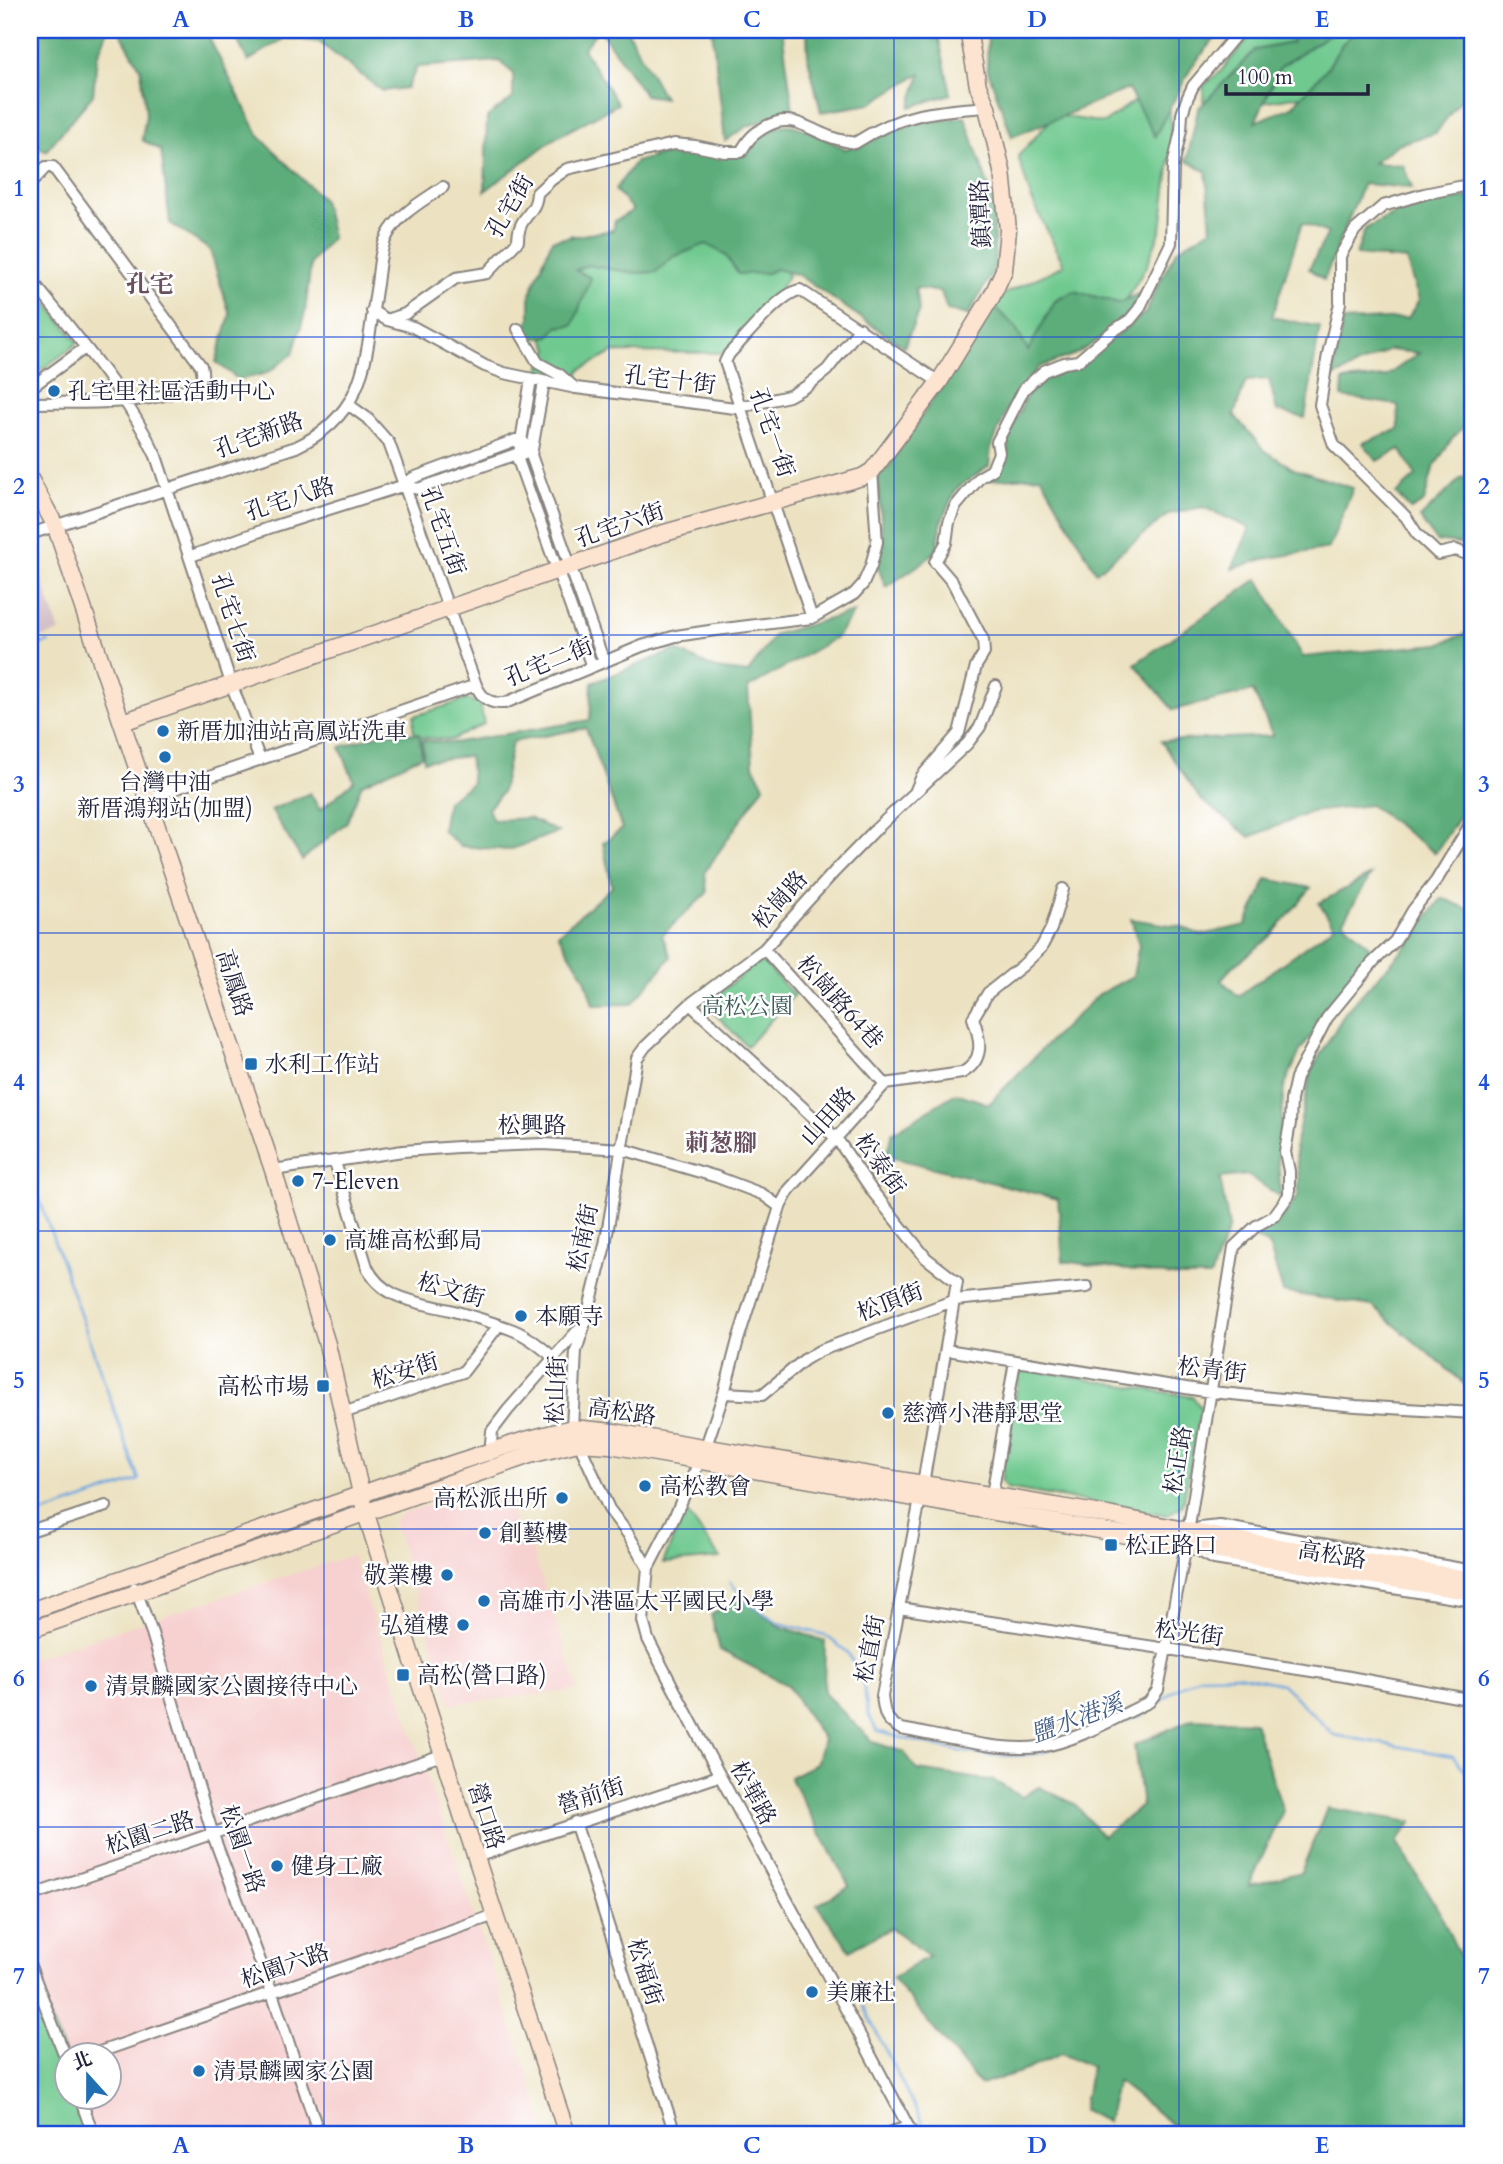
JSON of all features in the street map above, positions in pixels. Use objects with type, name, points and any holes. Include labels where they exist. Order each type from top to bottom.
[{"type":"street","name":"鎮潭路","points":[[939,382],[987,306],[1004,270],[1007,250],[1007,202],[1002,171],[987,107],[974,67],[968,30]]},
{"type":"street","points":[[913,796],[922,776],[959,733],[976,666],[984,653],[983,640],[953,583],[935,562],[946,543],[949,522],[955,507],[980,477],[992,470],[999,453],[997,442],[1024,389],[1044,371],[1078,361],[1130,320],[1139,309],[1171,243],[1173,166],[1187,99],[1193,86],[1240,30]]},
{"type":"street","name":"孔宅街","points":[[387,320],[405,314],[456,278],[487,273],[517,242],[518,228],[537,204],[537,193],[567,169],[674,144],[741,152],[749,138],[773,123],[790,119],[808,125],[825,136],[855,142],[912,115],[937,110],[987,107]]},
{"type":"street","points":[[30,184],[46,167],[53,167],[203,372],[196,386],[157,398],[126,402],[30,403]]},
{"type":"street","points":[[1473,184],[1383,206],[1356,230],[1340,256],[1340,303],[1328,354],[1321,405],[1334,445],[1406,517],[1417,534],[1438,554],[1456,550],[1473,557]]},
{"type":"street","name":"孔宅新路","points":[[30,534],[296,447],[318,437],[349,405],[360,381],[386,237],[404,215],[443,187]]},
{"type":"street","points":[[30,278],[126,402],[142,427],[167,489]]},
{"type":"street","name":"孔宅一街","points":[[812,618],[725,362],[729,354],[795,290],[800,290],[860,328]]},
{"type":"street","points":[[372,311],[387,320]]},
{"type":"street","name":"孔宅十街","points":[[387,320],[413,327],[485,366],[531,379],[686,404],[740,408],[789,396],[807,386],[827,370],[860,328]]},
{"type":"street","points":[[860,328],[939,382],[872,471]]},
{"type":"street","points":[[518,329],[538,363],[576,388]]},
{"type":"street","points":[[30,388],[85,348]]},
{"type":"street","points":[[531,379],[518,460],[604,662]]},
{"type":"street","points":[[531,455],[544,382]]},
{"type":"street","name":"孔宅五街","points":[[349,405],[367,418],[389,443],[476,685]]},
{"type":"street","points":[[521,438],[531,455],[592,667]]},
{"type":"street","name":"孔宅八路","points":[[191,556],[405,485],[414,478],[521,438]]},
{"type":"street","name":"孔宅八路","points":[[405,485],[418,489],[519,453],[531,455]]},
{"type":"street","name":"孔宅六街","points":[[123,722],[661,534],[862,477],[872,471]]},
{"type":"street","name":"孔宅二街","points":[[148,798],[476,685],[487,701],[494,704],[505,703],[642,646],[676,636],[812,618],[854,594],[863,584],[872,566],[877,542],[872,471]]},
{"type":"street","name":"高鳳路","points":[[30,479],[55,524],[273,1170],[327,1344],[365,1511]]},
{"type":"street","name":"孔宅七街","points":[[167,489],[231,683],[260,760]]},
{"type":"street","name":"松崗路","points":[[622,1149],[637,1058],[645,1046],[690,1004],[764,949],[834,872],[967,744],[980,727],[996,686]]},
{"type":"street","name":"松正路","points":[[1167,1651],[1234,1247],[1256,1226],[1274,1216],[1289,1195],[1289,1171],[1285,1152],[1296,1078],[1328,1018],[1373,962],[1395,941],[1473,820]]},
{"type":"street","name":"山田路","points":[[703,1455],[780,1207],[800,1177],[885,1084],[953,1075],[971,1068],[978,1058],[980,1046],[973,1018],[988,993],[1041,948],[1051,929],[1063,889]]},
{"type":"street","name":"松崗路64巷","points":[[764,949],[885,1084]]},
{"type":"street","name":"松泰街","points":[[690,1004],[837,1139],[873,1192],[926,1258],[957,1282],[955,1300]]},
{"type":"street","name":"松興路","points":[[273,1170],[403,1151],[458,1147],[543,1144],[622,1149],[717,1177],[762,1194],[780,1207]]},
{"type":"street","name":"松南街","points":[[491,1459],[492,1432],[586,1321],[605,1245],[622,1149]]},
{"type":"street","name":"松文街","points":[[335,1161],[372,1279],[392,1294],[408,1301],[517,1332],[553,1357]]},
{"type":"street","name":"松頂街","points":[[724,1393],[762,1395],[819,1351],[955,1300],[1087,1287]]},
{"type":"street","name":"松直街","points":[[955,1300],[881,1696],[888,1723],[901,1729],[1003,1747],[1040,1747],[1068,1739],[1149,1702],[1158,1690],[1167,1651]]},
{"type":"street","name":"松山街","points":[[586,1321],[576,1351],[575,1436],[608,1508],[649,1568]]},
{"type":"street","name":"松安街","points":[[342,1413],[463,1372],[499,1325]]},
{"type":"street","name":"松青街","points":[[947,1350],[1211,1392],[1356,1406],[1473,1413]]},
{"type":"street","points":[[992,1495],[1015,1361]]},
{"type":"street","name":"高松路","points":[[30,1611],[360,1495],[575,1436],[610,1445],[703,1455],[1187,1537],[1220,1527],[1473,1571]]},
{"type":"street","name":"松華路","points":[[703,1455],[649,1568],[643,1621],[648,1639],[719,1776],[832,1980],[910,2131]]},
{"type":"street","name":"高松路","points":[[30,1630],[365,1511],[491,1459]]},
{"type":"street","name":"高松路","points":[[921,1491],[992,1495],[1220,1544],[1473,1592]]},
{"type":"street","points":[[30,1531],[106,1506]]},
{"type":"street","name":"營口路","points":[[365,1511],[567,2134]]},
{"type":"street","name":"高松路","points":[[1187,1537],[1214,1559],[1473,1601]]},
{"type":"street","name":"高松路","points":[[1220,1544],[1473,1580]]},
{"type":"street","name":"松園一路","points":[[131,1576],[152,1633],[213,1835],[272,1993],[319,2134]]},
{"type":"street","name":"松光街","points":[[899,1608],[1344,1676],[1473,1700]]},
{"type":"street","name":"松園二路","points":[[30,1896],[442,1755]]},
{"type":"street","name":"營前街","points":[[476,1857],[719,1776]]},
{"type":"street","name":"松福街","points":[[575,1822],[675,2134]]},
{"type":"street","name":"松園六路","points":[[122,2044],[495,1915]]},
{"type":"street","points":[[30,1966],[59,2042]]},
{"type":"street","points":[[85,2112],[93,2134]]},
{"type":"street","points":[[885,2134],[910,2131]]},
{"type":"shaded area","points":[[30,552],[33,554],[60,632],[30,641]]},
{"type":"shaded area","name":"高雄市小港區太平國民小學","points":[[503,1489],[522,1545],[531,1546],[578,1690],[451,1704],[393,1521],[403,1513],[442,1501]]},
{"type":"shaded area","points":[[352,1555],[548,2134],[90,2134],[83,2112],[122,2112],[122,2042],[60,2042],[30,1966],[30,1885],[35,1883],[30,1870],[30,1659]]},
{"type":"green space","points":[[30,30],[108,30],[97,57],[93,95],[46,151],[30,141]]},
{"type":"green space","points":[[119,30],[205,30],[259,136],[323,200],[332,237],[311,263],[305,313],[293,354],[267,373],[239,380],[216,362],[230,315],[210,250],[170,223],[161,150],[142,140],[146,114],[141,69]]},
{"type":"green space","points":[[232,30],[598,30],[583,49],[618,104],[555,138],[485,191],[487,117],[513,98],[513,73],[499,61],[417,67],[407,88],[382,91],[319,42],[285,38],[248,61]]},
{"type":"green space","points":[[600,30],[627,30],[664,98],[645,95]]},
{"type":"green space","points":[[712,30],[782,30],[793,110],[748,126],[725,141]]},
{"type":"green space","points":[[807,30],[937,30],[951,94],[910,107],[921,73],[870,104],[821,112],[808,58]]},
{"type":"green space","points":[[988,30],[1222,30],[1192,66],[1155,136],[1128,89],[1012,137],[987,68]]},
{"type":"green space","points":[[1263,30],[1391,30],[1307,95],[1204,107],[1203,86],[1221,71],[1250,36]]},
{"type":"green space","points":[[1299,30],[1333,30],[1280,67],[1255,122],[1292,107],[1328,67],[1342,44],[1357,30],[1473,30],[1473,83],[1436,133],[1398,144],[1373,163],[1403,165],[1412,188],[1363,184],[1324,280],[1309,269],[1328,233],[1302,223],[1272,317],[1320,327],[1305,418],[1277,411],[1269,379],[1246,381],[1234,415],[1264,450],[1294,469],[1353,488],[1329,548],[1264,559],[1232,569],[1250,528],[1203,507],[1169,514],[1096,572],[1041,476],[989,480],[1007,450],[1002,439],[1038,380],[1075,368],[1146,312],[1177,250],[1211,229],[1206,171],[1187,161],[1198,109],[1255,50],[1291,43]]},
{"type":"green space","points":[[1164,95],[1170,112],[1172,145],[1161,229],[1147,265],[1121,309],[1097,300],[1060,296],[1045,318],[1031,364],[989,320],[1002,295],[1064,265],[1031,198],[1018,156],[1055,115],[1104,123],[1138,98]]},
{"type":"green space","points":[[965,117],[993,200],[995,268],[968,315],[947,310],[941,292],[915,288],[919,311],[904,347],[798,275],[776,269],[768,273],[738,274],[725,254],[706,244],[673,257],[656,272],[635,273],[587,265],[576,270],[591,278],[573,325],[557,327],[550,336],[533,339],[524,329],[530,319],[530,294],[552,240],[613,230],[615,221],[633,210],[615,190],[635,162],[672,152],[746,155],[763,136],[785,125],[807,130],[846,149],[911,124]]},
{"type":"green space","points":[[681,144],[732,151],[788,276],[777,294],[726,353],[614,352],[580,370],[574,383],[537,375],[549,349],[534,317],[558,244],[572,235],[595,248],[626,233],[643,191],[642,172],[655,151]]},
{"type":"green space","points":[[1473,196],[1473,416],[1451,440],[1433,469],[1424,502],[1411,510],[1396,494],[1416,476],[1400,449],[1377,461],[1363,443],[1399,429],[1398,405],[1342,397],[1343,381],[1385,377],[1419,353],[1389,350],[1332,378],[1343,321],[1408,318],[1419,300],[1406,260],[1356,255],[1365,229],[1400,211]]},
{"type":"green space","points":[[34,286],[78,343],[30,378],[30,289]]},
{"type":"green space","points":[[1074,291],[1119,303],[1140,293],[1131,312],[1094,343],[1076,354],[1039,367],[1009,405],[991,448],[989,466],[956,489],[942,520],[937,549],[925,561],[886,587],[876,563],[883,547],[878,477],[888,468],[993,306],[1015,326],[1028,351],[1055,301]]},
{"type":"green space","points":[[1473,476],[1473,546],[1436,541],[1420,518],[1461,478]]},
{"type":"green space","points":[[1258,579],[1303,657],[1439,644],[1473,631],[1473,796],[1435,853],[1370,805],[1311,812],[1250,837],[1200,799],[1161,741],[1273,736],[1253,691],[1173,710],[1135,664]]},
{"type":"green space","points":[[854,612],[837,637],[748,688],[753,764],[764,786],[705,872],[707,893],[662,935],[671,957],[632,1004],[593,1005],[585,978],[558,934],[612,887],[603,843],[622,829],[586,728],[512,742],[502,792],[488,809],[493,820],[529,818],[558,832],[509,850],[460,846],[442,830],[447,801],[472,783],[469,756],[424,761],[422,740],[452,743],[590,720],[592,683],[675,650],[716,669],[748,673],[775,634]]},
{"type":"green space","points":[[468,699],[480,704],[484,724],[451,740],[419,737],[413,729],[414,716]]},
{"type":"green space","points":[[386,732],[419,734],[422,756],[362,784],[347,822],[302,860],[271,810],[310,793],[320,810],[354,781],[340,747]]},
{"type":"green space","points":[[1371,875],[1343,921],[1373,950],[1300,1051],[1284,1087],[1278,1159],[1281,1197],[1247,1175],[1220,1178],[1229,1227],[1210,1277],[1179,1277],[1063,1261],[1058,1199],[886,1156],[892,1133],[956,1093],[989,1104],[1099,994],[1133,976],[1139,945],[1131,919],[1182,927],[1201,935],[1246,925],[1267,879],[1311,888],[1270,937],[1230,969],[1221,980],[1238,996],[1334,926],[1319,903]]},
{"type":"green space","points":[[1442,898],[1473,911],[1473,1387],[1470,1388],[1372,1306],[1283,1292],[1269,1245],[1254,1237],[1283,1216],[1298,1196],[1295,1146],[1312,1069],[1346,1011],[1400,953]]},
{"type":"green space","name":"高松公園","points":[[761,960],[794,995],[747,1046],[705,1004]]},
{"type":"green space","points":[[1028,1369],[1193,1397],[1201,1408],[1183,1505],[1167,1515],[1006,1488],[1001,1481],[1019,1376]]},
{"type":"green space","points":[[685,1510],[720,1558],[663,1563]]},
{"type":"green space","points":[[740,1597],[779,1626],[825,1641],[824,1693],[873,1742],[904,1752],[918,1770],[994,1781],[1022,1797],[1039,1787],[1075,1804],[1102,1836],[1142,1806],[1134,1745],[1192,1719],[1254,1722],[1283,1811],[1249,1886],[1301,1872],[1327,1808],[1412,1822],[1397,1842],[1440,1913],[1473,1985],[1473,2134],[1178,2134],[1174,2126],[1117,2081],[1107,2122],[1083,2110],[1091,2066],[1061,2054],[1026,2070],[980,2085],[892,1978],[929,1956],[891,1928],[850,1950],[817,1905],[849,1886],[790,1777],[816,1764],[823,1739],[787,1685],[720,1650],[711,1615]]},
{"type":"green space","points":[[30,1966],[59,2042],[52,2042],[52,2112],[83,2112],[90,2134],[30,2134]]},
{"type":"waterway","points":[[30,647],[49,642]]},
{"type":"waterway","points":[[30,1173],[139,1480],[30,1518]]},
{"type":"waterway","name":"鹽水港溪","points":[[730,1582],[748,1603],[779,1623],[825,1635],[847,1652],[862,1677],[868,1714],[877,1731],[940,1747],[987,1755],[1009,1756],[1050,1750]]},
{"type":"waterway","name":"鹽水港溪","points":[[1105,1729],[1146,1713],[1173,1691],[1200,1676],[1238,1675],[1282,1684],[1334,1735],[1453,1756],[1473,1780]]},
{"type":"waterway","name":"鹽水港溪","points":[[863,2006],[928,2134]]},
{"type":"place","name":"孔宅里社區活動中心","points":[[54,391]]},
{"type":"place","name":"新厝加油站高鳳站洗車","points":[[163,731]]},
{"type":"place","name":"台灣中油 新厝鴻翔站(加盟)","points":[[165,757]]},
{"type":"place","name":"水利工作站","points":[[251,1064]]},
{"type":"place","name":"7-Eleven","points":[[298,1181]]},
{"type":"place","name":"高雄高松郵局","points":[[330,1240]]},
{"type":"place","name":"本願寺","points":[[521,1316]]},
{"type":"place","name":"高松市場","points":[[323,1386]]},
{"type":"place","name":"慈濟小港靜思堂","points":[[888,1413]]},
{"type":"place","name":"高松教會","points":[[645,1486]]},
{"type":"place","name":"高松派出所","points":[[562,1498]]},
{"type":"place","name":"創藝樓","points":[[485,1533]]},
{"type":"place","name":"松正路口","points":[[1111,1545]]},
{"type":"place","name":"敬業樓","points":[[447,1575]]},
{"type":"place","name":"高雄市小港區太平國民小學","points":[[484,1601]]},
{"type":"place","name":"弘道樓","points":[[463,1625]]},
{"type":"place","name":"高松(營口路)","points":[[403,1675]]},
{"type":"place","name":"清景麟國家公園接待中心","points":[[91,1686]]},
{"type":"place","name":"健身工廠","points":[[277,1866]]},
{"type":"place","name":"美廉社","points":[[812,1992]]},
{"type":"place","name":"清景麟國家公園","points":[[199,2071]]},
{"type":"district","name":"孔宅","points":[[150,284]]},
{"type":"district","name":"莿葱腳","points":[[721,1143]]}]
